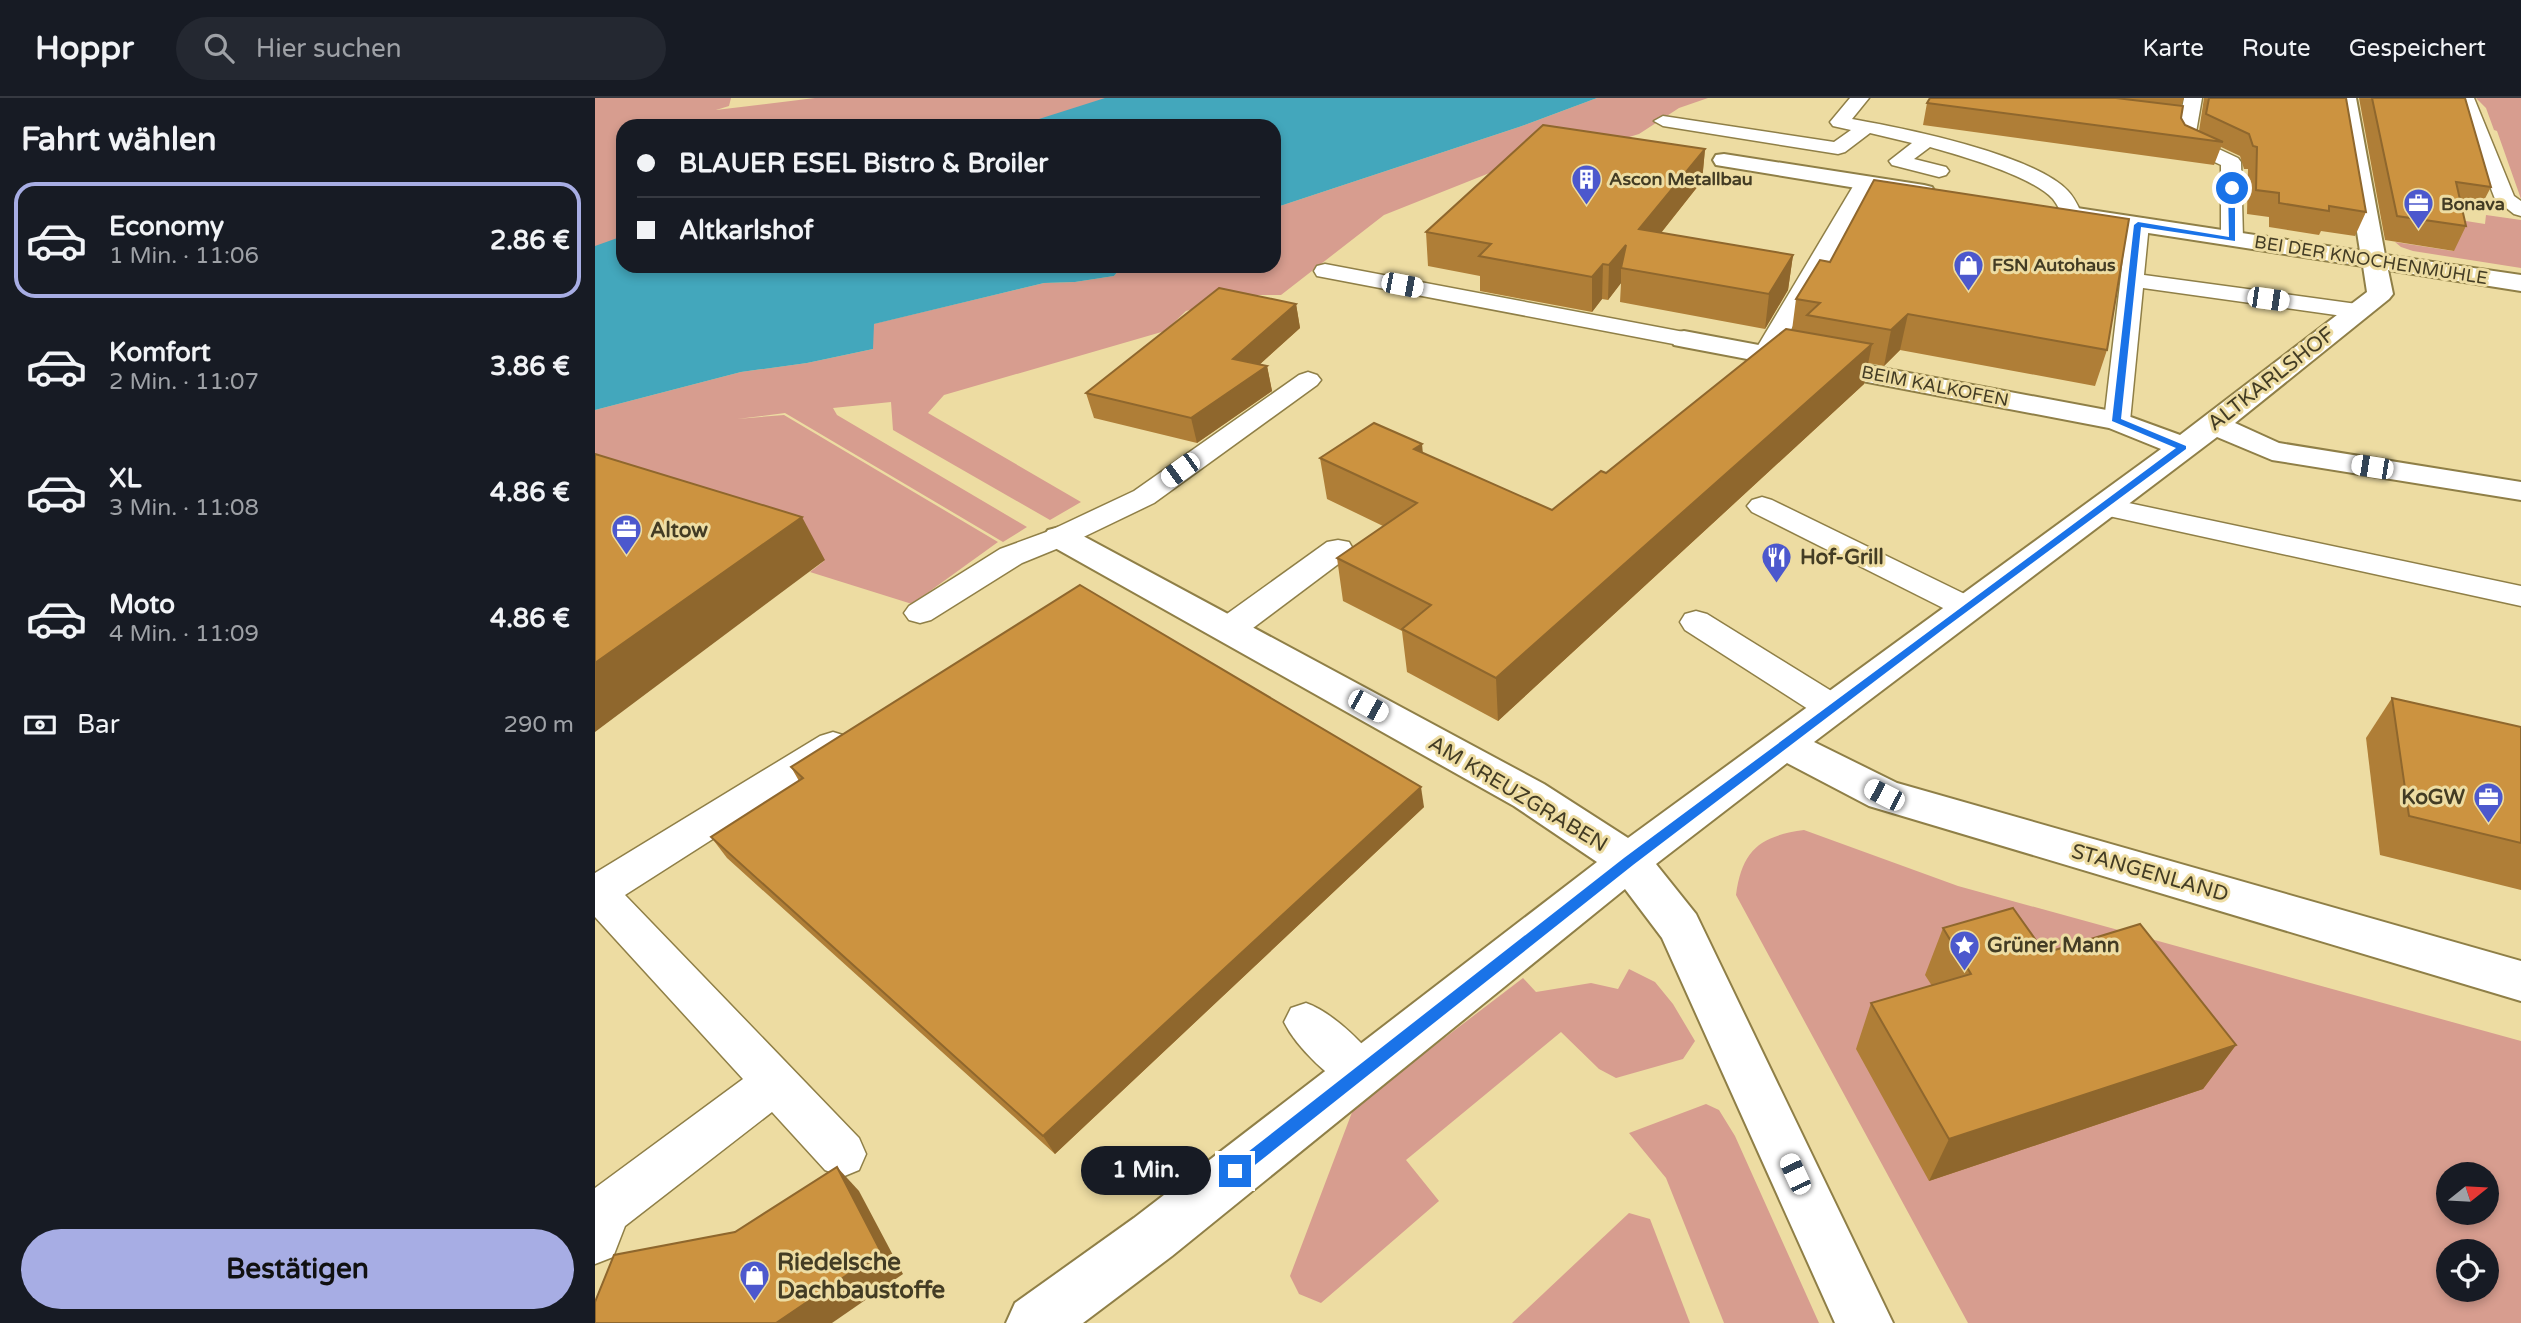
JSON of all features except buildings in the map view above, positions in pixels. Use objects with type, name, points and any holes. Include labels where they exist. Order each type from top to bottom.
[{"type":"street","name":"ALTKARLSHOF","points":[[1035,1323],[1153,1237],[1359,1072],[1629,862],[1966,607],[2214,425],[2380,294],[2346,98]]},
{"type":"street","points":[[1724,160],[1948,195]]},
{"type":"street","name":"BEI DER KNOCHENMÜHLE","points":[[2044,210],[2521,283]]},
{"type":"street","name":"BEIM KALKOFEN","points":[[1684,339],[2117,421],[2183,447]]},
{"type":"street","points":[[2214,425],[2272,451],[2521,491]]},
{"type":"street","name":"AM KREUZGRABEN","points":[[1061,537],[1529,795],[1629,862],[1680,927],[1864,1323]]},
{"type":"street","name":"STANGENLAND","points":[[1786,745],[1884,795],[2521,981]]},
{"type":"lane","points":[[1860,98],[1839,122],[1927,141],[2000,164],[2059,194],[2072,214]]},
{"type":"lane","points":[[2193,98],[2182,121],[2185,141],[2231,162],[2232,239]]},
{"type":"lane","points":[[2465,98],[2505,199],[2521,210]]},
{"type":"lane","points":[[1663,121],[1838,148],[1867,127]]},
{"type":"lane","points":[[1927,141],[1899,161],[1939,171]]},
{"type":"lane","points":[[1765,354],[1865,183]]},
{"type":"lane","points":[[2117,421],[2138,225]]},
{"type":"lane","points":[[1325,271],[1684,339]]},
{"type":"lane","points":[[2132,280],[2357,311]]},
{"type":"lane","points":[[920,613],[1011,556],[1061,537],[1144,496],[1308,380]]},
{"type":"lane","points":[[1762,506],[1966,607]]},
{"type":"lane","points":[[2105,507],[2521,596]]},
{"type":"lane","points":[[1229,629],[1338,549]]},
{"type":"lane","points":[[1696,622],[1834,709]]},
{"type":"lane","points":[[842,1154],[596,891],[868,723]]},
{"type":"lane","points":[[1306,1022],[1359,1072]]},
{"type":"lane","points":[[595,1239],[607,1209],[774,1083]]},
{"type":"shaded area","points":[[595,98],[731,98],[729,106],[716,110],[815,98],[1212,98],[1150,119],[616,119],[616,265],[595,271]]},
{"type":"shaded area","points":[[1597,98],[1708,98],[1679,108],[1639,134],[1570,155],[1532,156],[1384,215],[1281,295],[1244,295],[1186,311],[1165,331],[944,395],[928,413],[1081,502],[1050,520],[893,430],[891,402],[833,408],[837,415],[1027,527],[1003,542],[785,413],[737,419],[784,415],[998,542],[912,604],[810,572],[824,561],[595,650],[595,410],[741,372],[807,363],[873,349],[873,324],[1044,283],[1075,282],[1114,276],[1116,273],[1281,273],[1281,206],[1519,127]]},
{"type":"shaded area","points":[[2476,98],[2521,98],[2521,199],[2497,131],[2494,130],[2486,108]]},
{"type":"shaded area","points":[[2486,215],[2521,220],[2521,268],[2413,251],[2395,242],[2453,251],[2447,218],[2485,224]]},
{"type":"shaded area","points":[[1804,830],[1958,886],[2521,1041],[2521,1323],[1968,1323],[1736,895],[1743,867],[1749,856],[1765,841]]},
{"type":"shaded area","points":[[1629,969],[1655,982],[1673,1004],[1695,1041],[1683,1059],[1616,1078],[1599,1069],[1561,1032],[1406,1160],[1439,1201],[1321,1303],[1299,1294],[1290,1276],[1354,1107],[1523,978],[1536,992],[1591,983],[1618,989]]},
{"type":"shaded area","points":[[1706,1104],[1719,1110],[1735,1136],[1819,1323],[1724,1323],[1666,1178],[1629,1133]]},
{"type":"shaded area","points":[[1629,1213],[1650,1219],[1690,1323],[1512,1323]]},
{"type":"water","points":[[1105,98],[1597,98],[1519,127],[1281,206],[1281,119],[1039,119]]},
{"type":"water","points":[[616,238],[616,273],[1116,273],[1114,276],[1075,282],[1044,283],[874,324],[873,349],[807,363],[741,372],[595,410],[595,246]]},
{"type":"place","name":"Ascon Metallbau","points":[[1586,206]]},
{"type":"place","name":"Bonava","points":[[2418,231]]},
{"type":"place","name":"FSN Autohaus","points":[[1969,292]]},
{"type":"place","name":"Altow","points":[[627,557]]},
{"type":"place","name":"Hof-Grill","points":[[1777,584]]},
{"type":"place","name":"KoGW","points":[[2488,824]]},
{"type":"place","name":"Grüner Mann","points":[[1964,972]]},
{"type":"place","name":"Riedelsche Dachbaustoffe","points":[[754,1303]]},
{"type":"route","points":[[1235,1171],[1629,862],[1943,624],[2183,447],[2117,421],[2138,225],[2232,239],[2232,188]]}]
